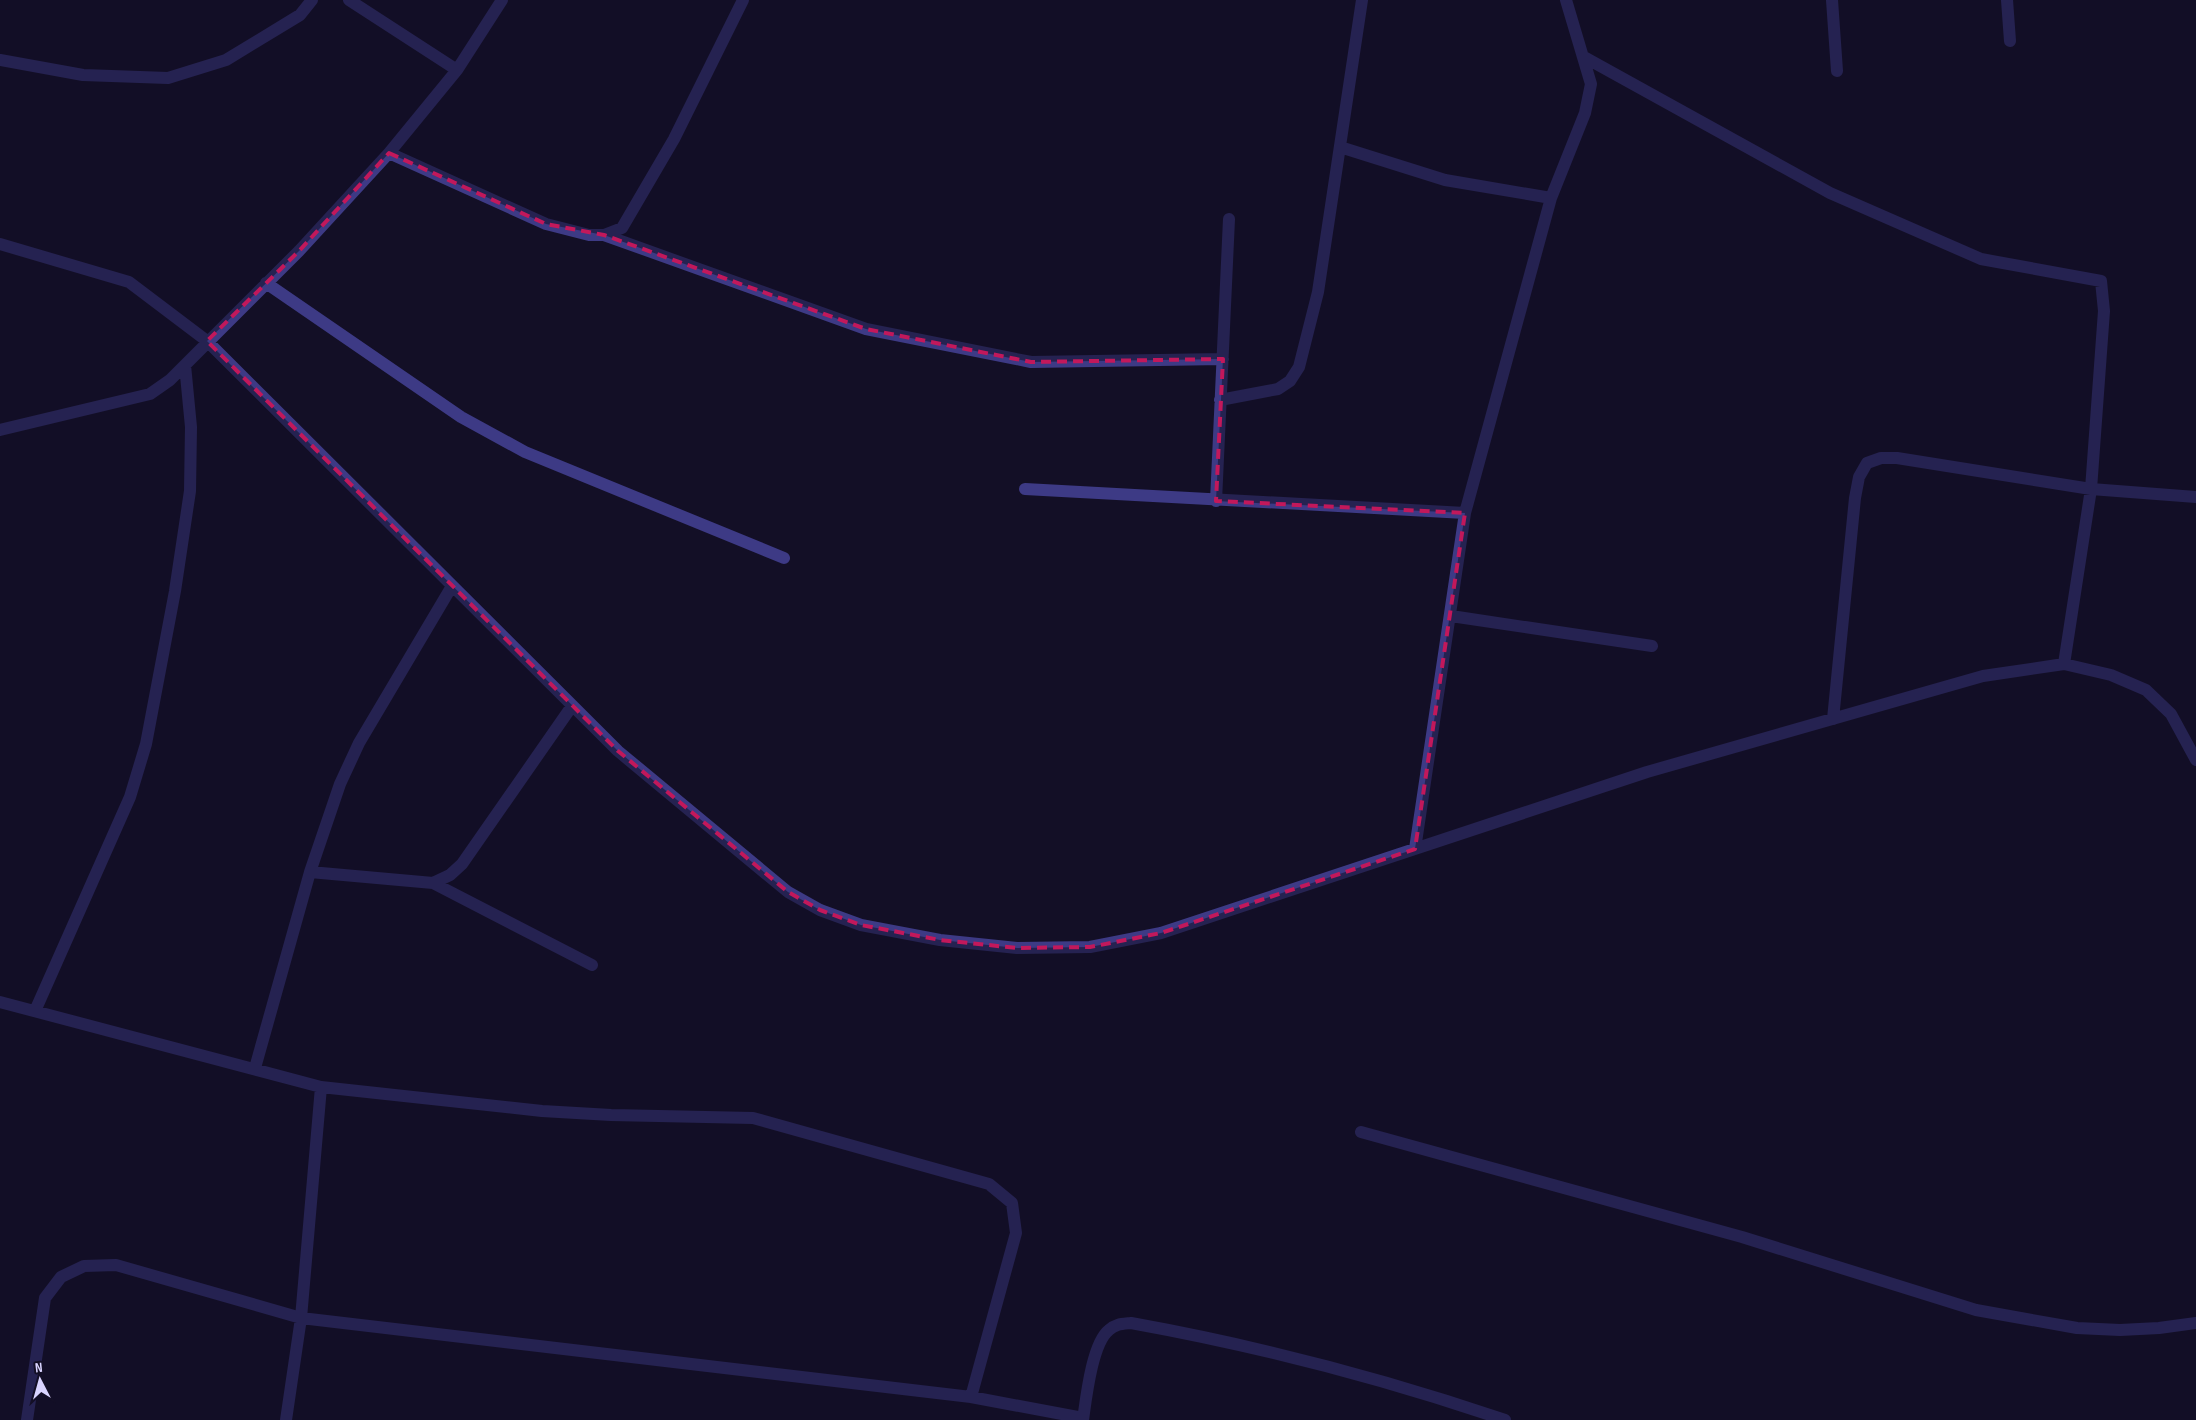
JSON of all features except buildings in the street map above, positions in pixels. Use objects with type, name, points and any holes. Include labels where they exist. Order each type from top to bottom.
[{"type":"street","points":[[0,60],[83,75],[168,78],[226,60],[300,15],[312,0]]},
{"type":"street","points":[[349,0],[457,70]]},
{"type":"street","points":[[0,430],[150,394],[170,380],[299,251],[389,153],[457,70],[502,0]]},
{"type":"street","points":[[604,235],[622,228],[669,148],[743,0]]},
{"type":"street","points":[[1220,400],[1278,389],[1290,381],[1299,367],[1318,292],[1362,0]]},
{"type":"street","points":[[1416,849],[1465,513],[1551,198],[1585,113],[1590,84],[1584,57],[1566,0]]},
{"type":"street","points":[[1832,0],[1838,71]]},
{"type":"street","points":[[2007,0],[2010,41]]},
{"type":"street","points":[[1584,57],[1830,193],[1981,259],[2101,281],[2104,311],[2091,489],[2064,664]]},
{"type":"street","points":[[1340,147],[1445,180],[1551,198]]},
{"type":"street","points":[[389,153],[546,224],[589,235],[604,235],[866,329],[1031,362],[1223,359]]},
{"type":"street","points":[[1216,501],[1230,219]]},
{"type":"street","points":[[0,244],[129,282],[207,341],[618,751],[788,892],[820,910],[861,925],[940,940],[1017,948],[1090,947],[1161,933],[1648,772],[1984,676],[2064,664],[2111,675],[2146,690],[2172,714],[2196,760]]},
{"type":"street","points":[[266,283],[461,417],[525,452],[784,558]]},
{"type":"street","points":[[36,1011],[130,797],[146,744],[175,591],[190,491],[191,427],[185,365]]},
{"type":"street","points":[[1833,719],[1855,498],[1859,477],[1867,463],[1881,458],[1897,458],[2091,489],[2196,497]]},
{"type":"street","points":[[1025,489],[1216,501],[1465,513]]},
{"type":"street","points":[[255,1068],[310,872],[340,784],[360,743],[452,586]]},
{"type":"street","points":[[1451,616],[1652,646]]},
{"type":"street","points":[[433,883],[450,876],[462,864],[572,706]]},
{"type":"street","points":[[310,872],[433,883],[592,965]]},
{"type":"street","points":[[0,1002],[321,1087],[552,1111],[611,1115],[753,1118],[989,1184],[1012,1203],[1016,1233],[972,1397]]},
{"type":"street","points":[[286,1420],[301,1318],[321,1087]]},
{"type":"street","points":[[1360,1132],[1742,1236],[1976,1310],[2086,1328],[2159,1328],[2196,1323]]},
{"type":"street","points":[[27,1420],[45,1298],[61,1277],[84,1266],[116,1266],[301,1318],[972,1397],[1083,1419],[1098,1347],[1107,1331],[1117,1324],[1131,1323],[1288,1356],[1438,1397],[1504,1420]]},
{"type":"highlighted area","points":[[389,153],[546,224],[604,235],[866,329],[1031,362],[1223,359],[1216,501],[1465,513],[1415,849],[1161,933],[1090,947],[1017,948],[940,940],[861,925],[820,910],[788,892],[618,751],[207,341],[299,251]]}]
